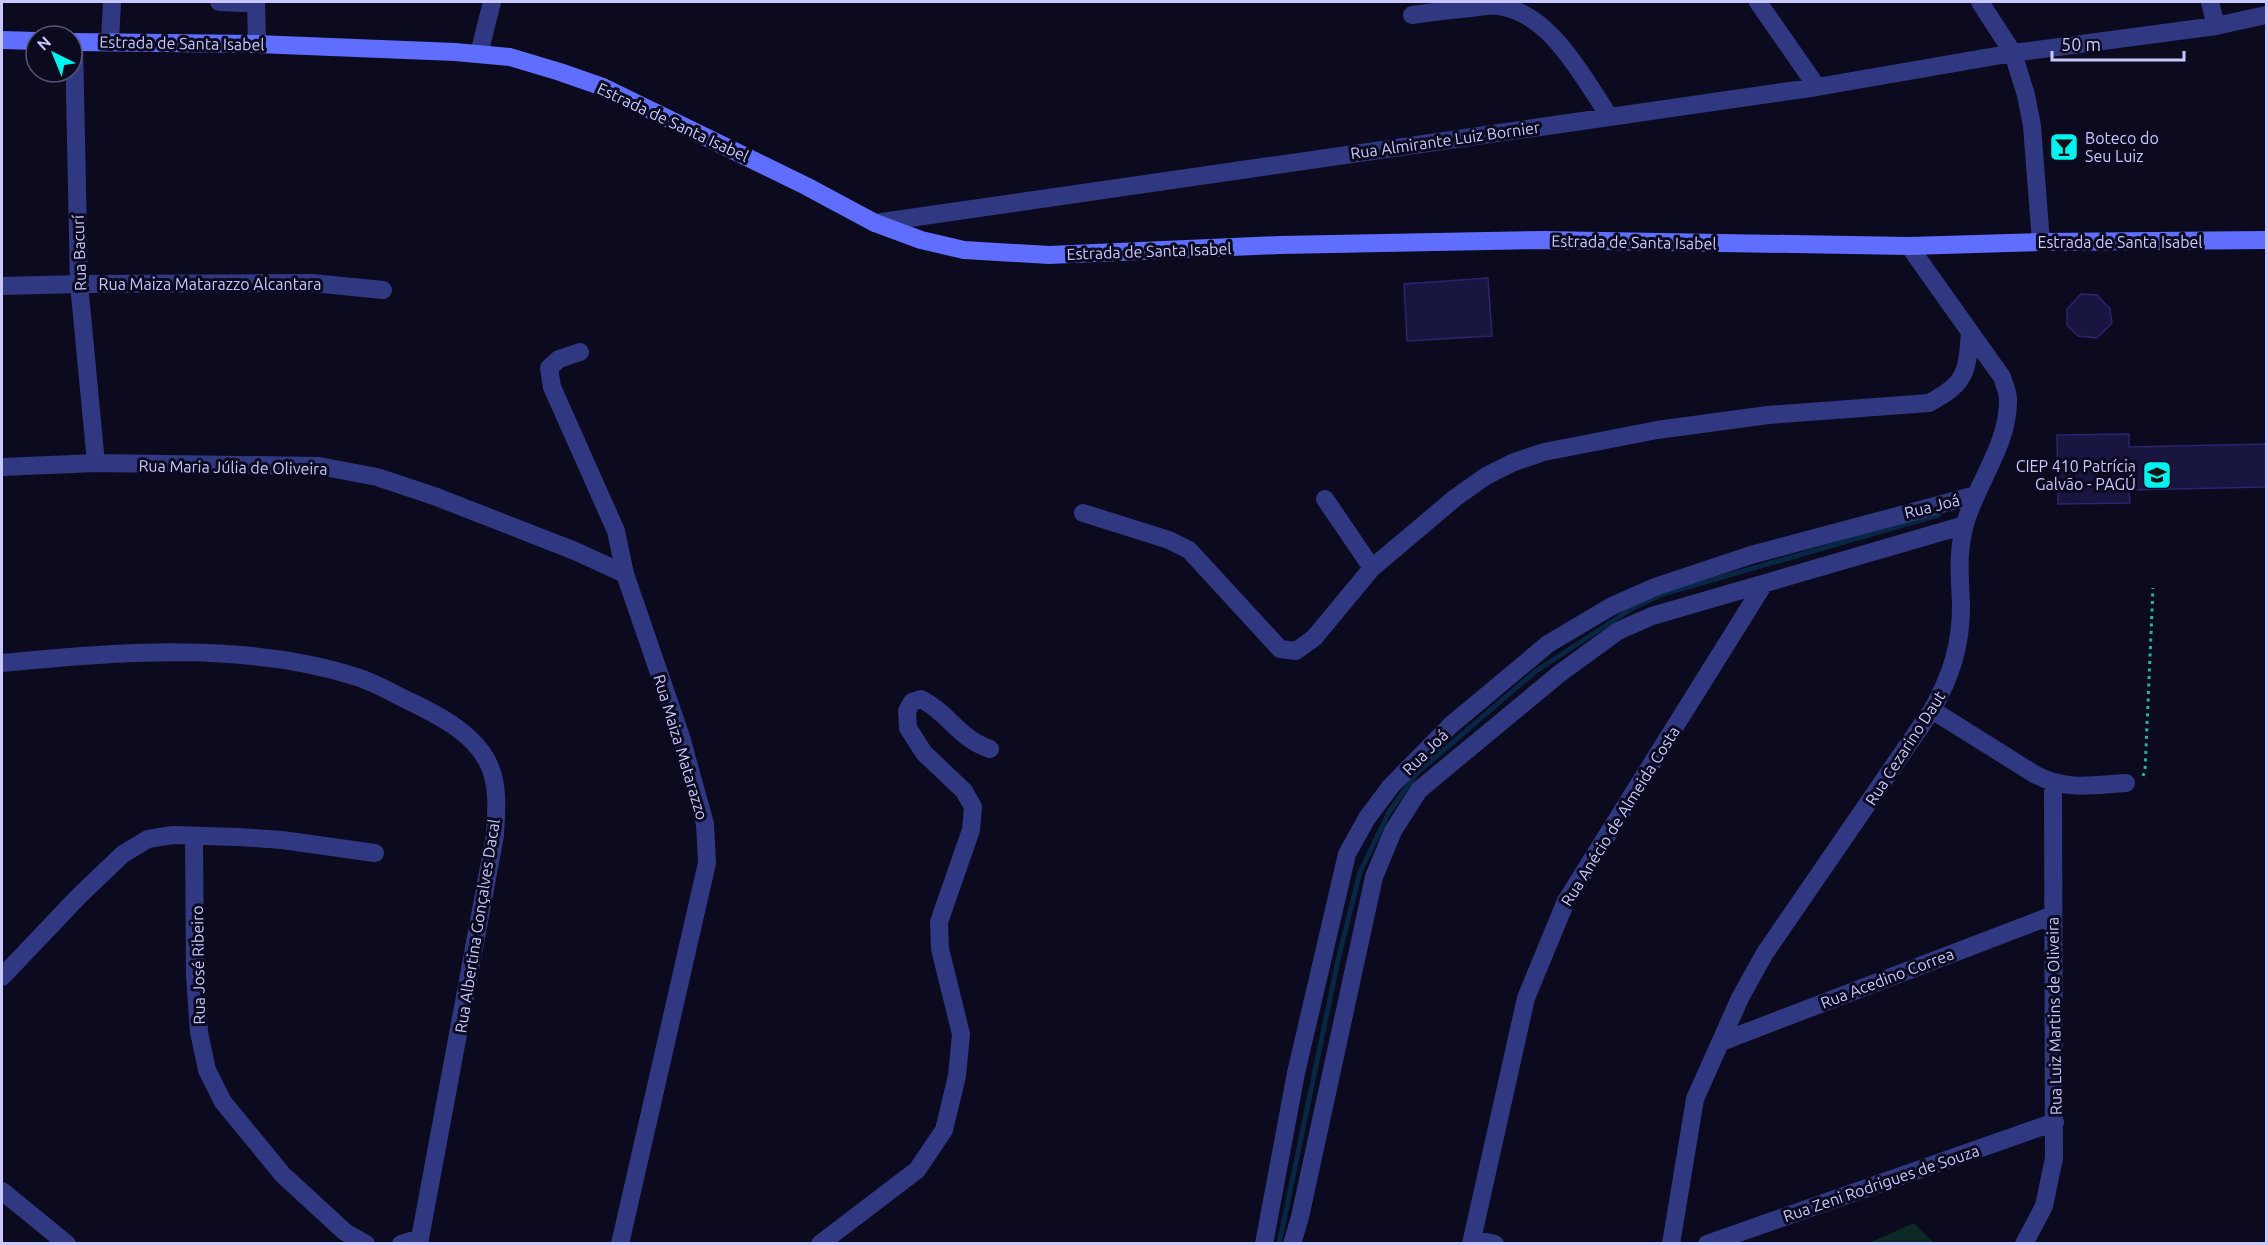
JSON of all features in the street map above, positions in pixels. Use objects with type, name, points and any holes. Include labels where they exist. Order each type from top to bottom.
[{"type":"main road","points":[[2,40],[24,41]]},
{"type":"main road","name":"Estrada de Santa Isabel","points":[[84,42],[257,44],[510,57],[603,87],[806,186],[875,223],[921,240],[964,250],[1049,255],[1280,245],[1543,240],[1909,246],[2266,240]]},
{"type":"street","points":[[110,41],[112,2]]},
{"type":"street","points":[[219,2],[256,2],[257,44]]},
{"type":"street","points":[[479,54],[492,2]]},
{"type":"street","points":[[1758,2],[1817,87]]},
{"type":"street","points":[[1980,2],[2013,52],[2026,95],[2032,126],[2041,242]]},
{"type":"street","points":[[2210,2],[2216,26]]},
{"type":"street","points":[[1412,15],[1496,5],[1511,8],[1526,15],[1554,38],[1572,60],[1609,116]]},
{"type":"street","name":"Rua Almirante Luiz Bornier","points":[[875,223],[1817,87],[2013,52],[2216,26],[2266,15]]},
{"type":"street","name":"Rua Bacurí","points":[[74,84],[79,284],[96,464]]},
{"type":"street","name":"Rua Cezarino Daut","points":[[1671,1244],[1695,1099],[1740,998],[1765,954],[1932,711],[1948,680],[1956,656],[1961,608],[1958,564],[1965,525],[1993,460],[2004,426],[2008,398],[2002,377],[1909,246]]},
{"type":"street","name":"Rua Maiza Matarazzo Alcantara","points":[[2,286],[312,283],[383,290]]},
{"type":"street","points":[[1083,513],[1169,540],[1189,550],[1280,649],[1296,651],[1314,638],[1372,568],[1455,498],[1486,476],[1514,462],[1544,452],[1657,430],[1768,415],[1929,403],[1947,393],[1960,381],[1967,368],[1970,332]]},
{"type":"street","name":"Rua Maiza Matarazzo","points":[[580,352],[559,359],[549,368],[552,387],[616,531],[625,574],[681,737],[705,824],[707,863],[621,1244]]},
{"type":"street","name":"Rua Maria Júlia de Oliveira","points":[[2,467],[96,464],[319,466],[377,477],[434,496],[575,550],[625,574]]},
{"type":"street","name":"Rua Joá","points":[[1292,1244],[1303,1205],[1374,877],[1393,831],[1419,790],[1507,715],[1618,631],[1652,616],[1764,584],[1976,495]]},
{"type":"street","points":[[1325,499],[1372,568]]},
{"type":"street","name":"Rua Joá","points":[[1264,1244],[1296,1073],[1347,854],[1367,818],[1391,786],[1452,726],[1548,644],[1612,606],[1655,587],[1751,555],[1890,531],[1965,525]]},
{"type":"street","name":"Rua Anécio de Almeida Costa","points":[[1472,1241],[1526,998],[1566,901],[1764,584]]},
{"type":"street","name":"Rua Albertina Gonçalves Dacal","points":[[2,663],[81,656],[228,653],[290,660],[359,678],[438,715],[472,741],[490,767],[496,796],[495,835],[420,1241]]},
{"type":"street","points":[[820,1244],[917,1170],[944,1130],[957,1076],[961,1034],[940,948],[939,922],[971,830],[973,807],[964,791],[924,753],[908,728],[907,711],[912,702],[921,699],[944,716],[974,744],[990,749]]},
{"type":"street","points":[[1932,711],[2036,775],[2053,783],[2069,786],[2126,783]]},
{"type":"street","name":"Rua Luiz Martins de Oliveira","points":[[2024,1244],[2044,1206],[2054,1158],[2053,783]]},
{"type":"street","points":[[2,977],[79,896],[123,854],[148,839],[173,835],[282,840],[375,853]]},
{"type":"street","name":"Rua José Ribeiro","points":[[194,836],[195,976],[199,1032],[207,1070],[223,1102],[283,1175],[345,1232],[366,1244]]},
{"type":"street","name":"Rua Acedino Correa","points":[[1721,1042],[2053,915]]},
{"type":"street","name":"Rua Zeni Rodrigues de Souza","points":[[1707,1244],[2055,1122]]},
{"type":"street","points":[[2,1191],[67,1244]]},
{"type":"street","points":[[401,1244],[420,1241]]},
{"type":"street","points":[[1472,1241],[1495,1244]]},
{"type":"path","points":[[2126,783],[2136,783],[2145,771],[2153,588]]},
{"type":"green space","points":[[1914,1223],[1934,1243],[1869,1243]]},
{"type":"building","points":[[1488,278],[1492,336],[1407,341],[1404,284]]},
{"type":"building","points":[[2081,294],[2097,295],[2110,309],[2112,323],[2097,338],[2078,336],[2067,325],[2067,309]]},
{"type":"building","points":[[2129,434],[2129,447],[2266,444],[2266,487],[2129,490],[2130,503],[2058,504],[2057,435]]},
{"type":"waterway","points":[[1279,1244],[1338,960],[1360,872],[1389,812],[1417,773],[1536,671],[1631,609],[1660,595],[1938,515]]},
{"type":"place","name":"Boteco do Seu Luiz","points":[[2064,147]]},
{"type":"place","name":"CIEP 410 Patrícia Galvão - PAGÚ","points":[[2157,475]]}]
